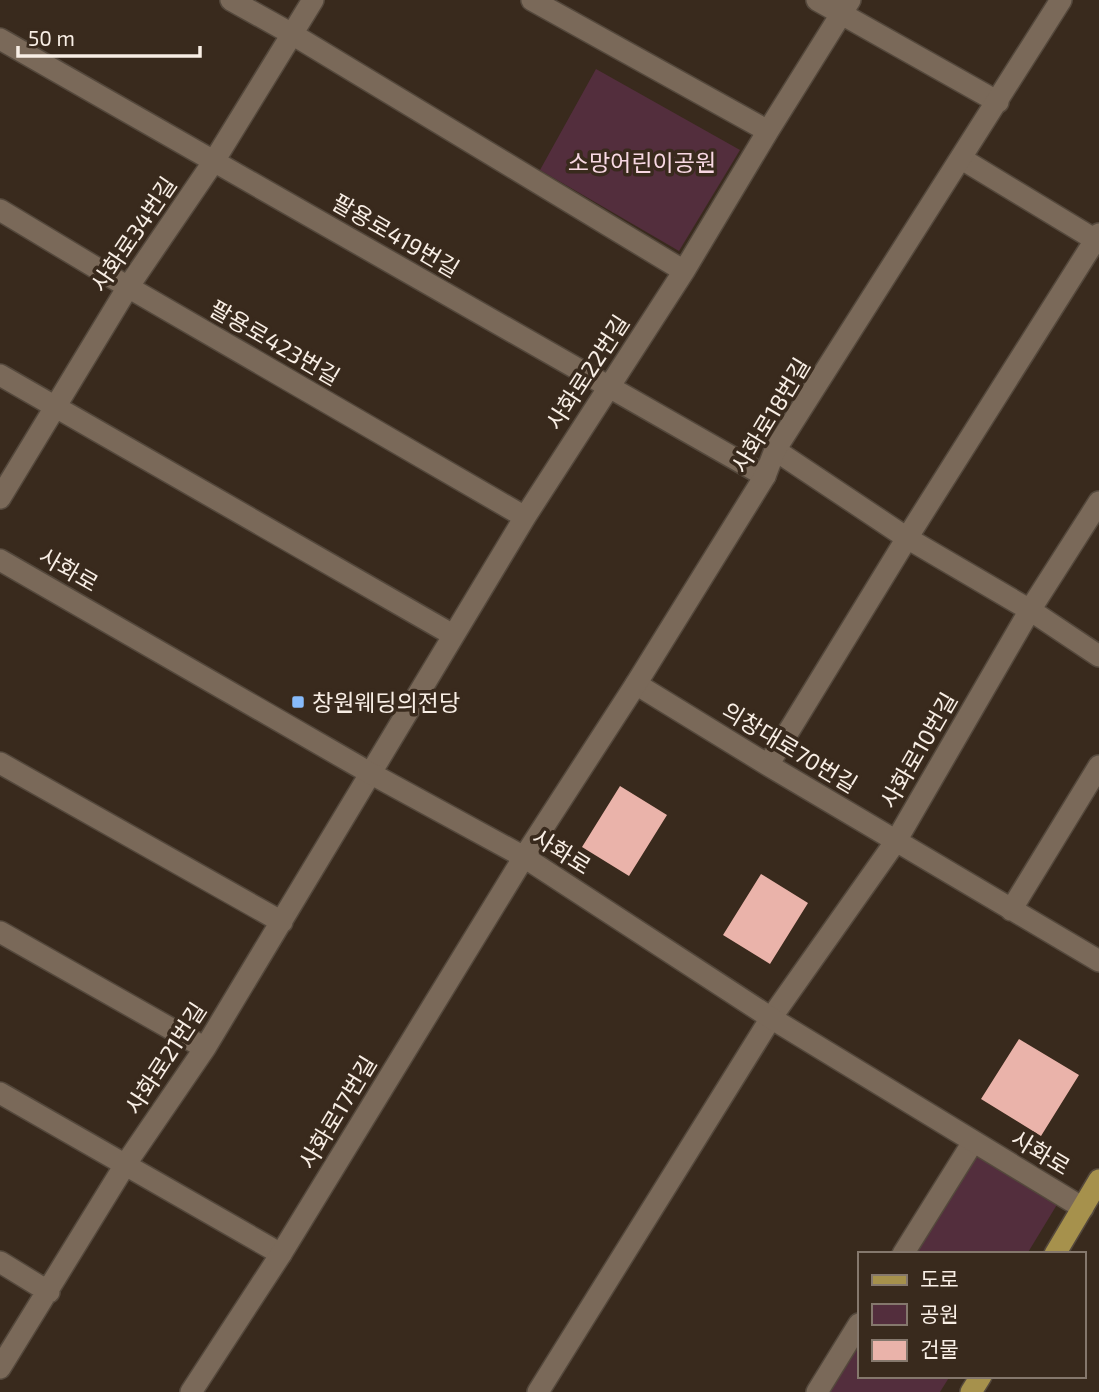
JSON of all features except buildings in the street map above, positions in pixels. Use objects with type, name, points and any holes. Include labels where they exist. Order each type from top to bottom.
[{"type":"main road","points":[[1056,1252],[1099,1180]]},
{"type":"street","points":[[231,0],[292,34],[684,271]]},
{"type":"street","name":"사화로34번길","points":[[0,498],[128,287],[214,161],[313,0]]},
{"type":"street","points":[[532,0],[768,131]]},
{"type":"street","points":[[817,0],[846,7],[998,102]]},
{"type":"street","name":"사화로18번길","points":[[524,857],[636,684],[765,476],[775,450],[1061,0]]},
{"type":"street","name":"사화로22번길","points":[[370,773],[525,517],[684,271],[846,7]]},
{"type":"street","name":"팔용로419번길","points":[[0,39],[765,476]]},
{"type":"street","points":[[768,765],[907,538],[1098,239],[962,159]]},
{"type":"street","name":"팔용로423번길","points":[[0,210],[525,517]]},
{"type":"street","points":[[0,375],[453,635]]},
{"type":"street","points":[[775,450],[907,538],[1030,610],[1099,656]]},
{"type":"street","name":"사화로10번길","points":[[538,1392],[771,1017],[896,841],[1030,610],[1099,502]]},
{"type":"street","name":"사화로","points":[[0,560],[370,773],[524,857],[771,1017],[1083,1208]]},
{"type":"street","name":"의창대로70번길","points":[[636,684],[1099,961]]},
{"type":"street","points":[[0,763],[282,922]]},
{"type":"street","points":[[1011,910],[1099,766]]},
{"type":"street","name":"사화로21번길","points":[[0,1368],[125,1165],[205,1048],[370,773]]},
{"type":"street","name":"사화로17번길","points":[[191,1392],[281,1254],[524,857]]},
{"type":"street","points":[[0,932],[205,1048]]},
{"type":"street","points":[[0,1093],[281,1254]]},
{"type":"street","points":[[904,1252],[973,1142]]},
{"type":"street","points":[[0,1262],[49,1292]]},
{"type":"street","points":[[817,1392],[858,1326]]},
{"type":"green space","name":"소망어린이공원","points":[[596,69],[740,150],[679,251],[540,170]]},
{"type":"green space","points":[[979,1145],[1061,1198],[1028,1252],[911,1252]]},
{"type":"green space","points":[[858,1337],[858,1378],[949,1378],[940,1392],[823,1392]]},
{"type":"place","name":"창원웨딩의전당","points":[[298,702]]}]
